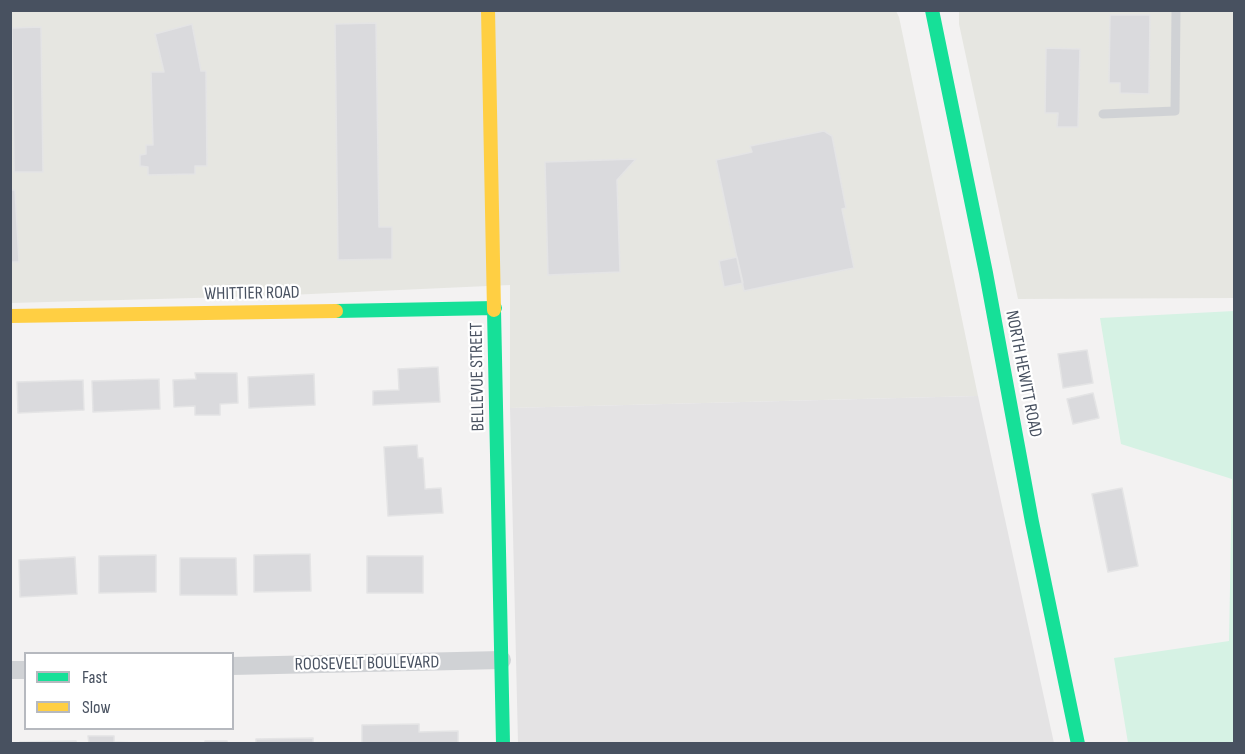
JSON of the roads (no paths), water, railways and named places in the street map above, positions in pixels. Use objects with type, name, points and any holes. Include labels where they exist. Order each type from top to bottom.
[{"type":"street","name":"BELLEVUE STREET","points":[[488,10],[503,744]]},
{"type":"street","name":"NORTH HEWITT ROAD","points":[[932,10],[986,273],[1032,522],[1078,744]]},
{"type":"street","name":"WHITTIER ROAD","points":[[10,316],[495,308]]},
{"type":"street","name":"ROOSEVELT BOULEVARD","points":[[234,666],[502,660]]},
{"type":"lane","points":[[1103,114],[1175,111],[1176,10]]}]
